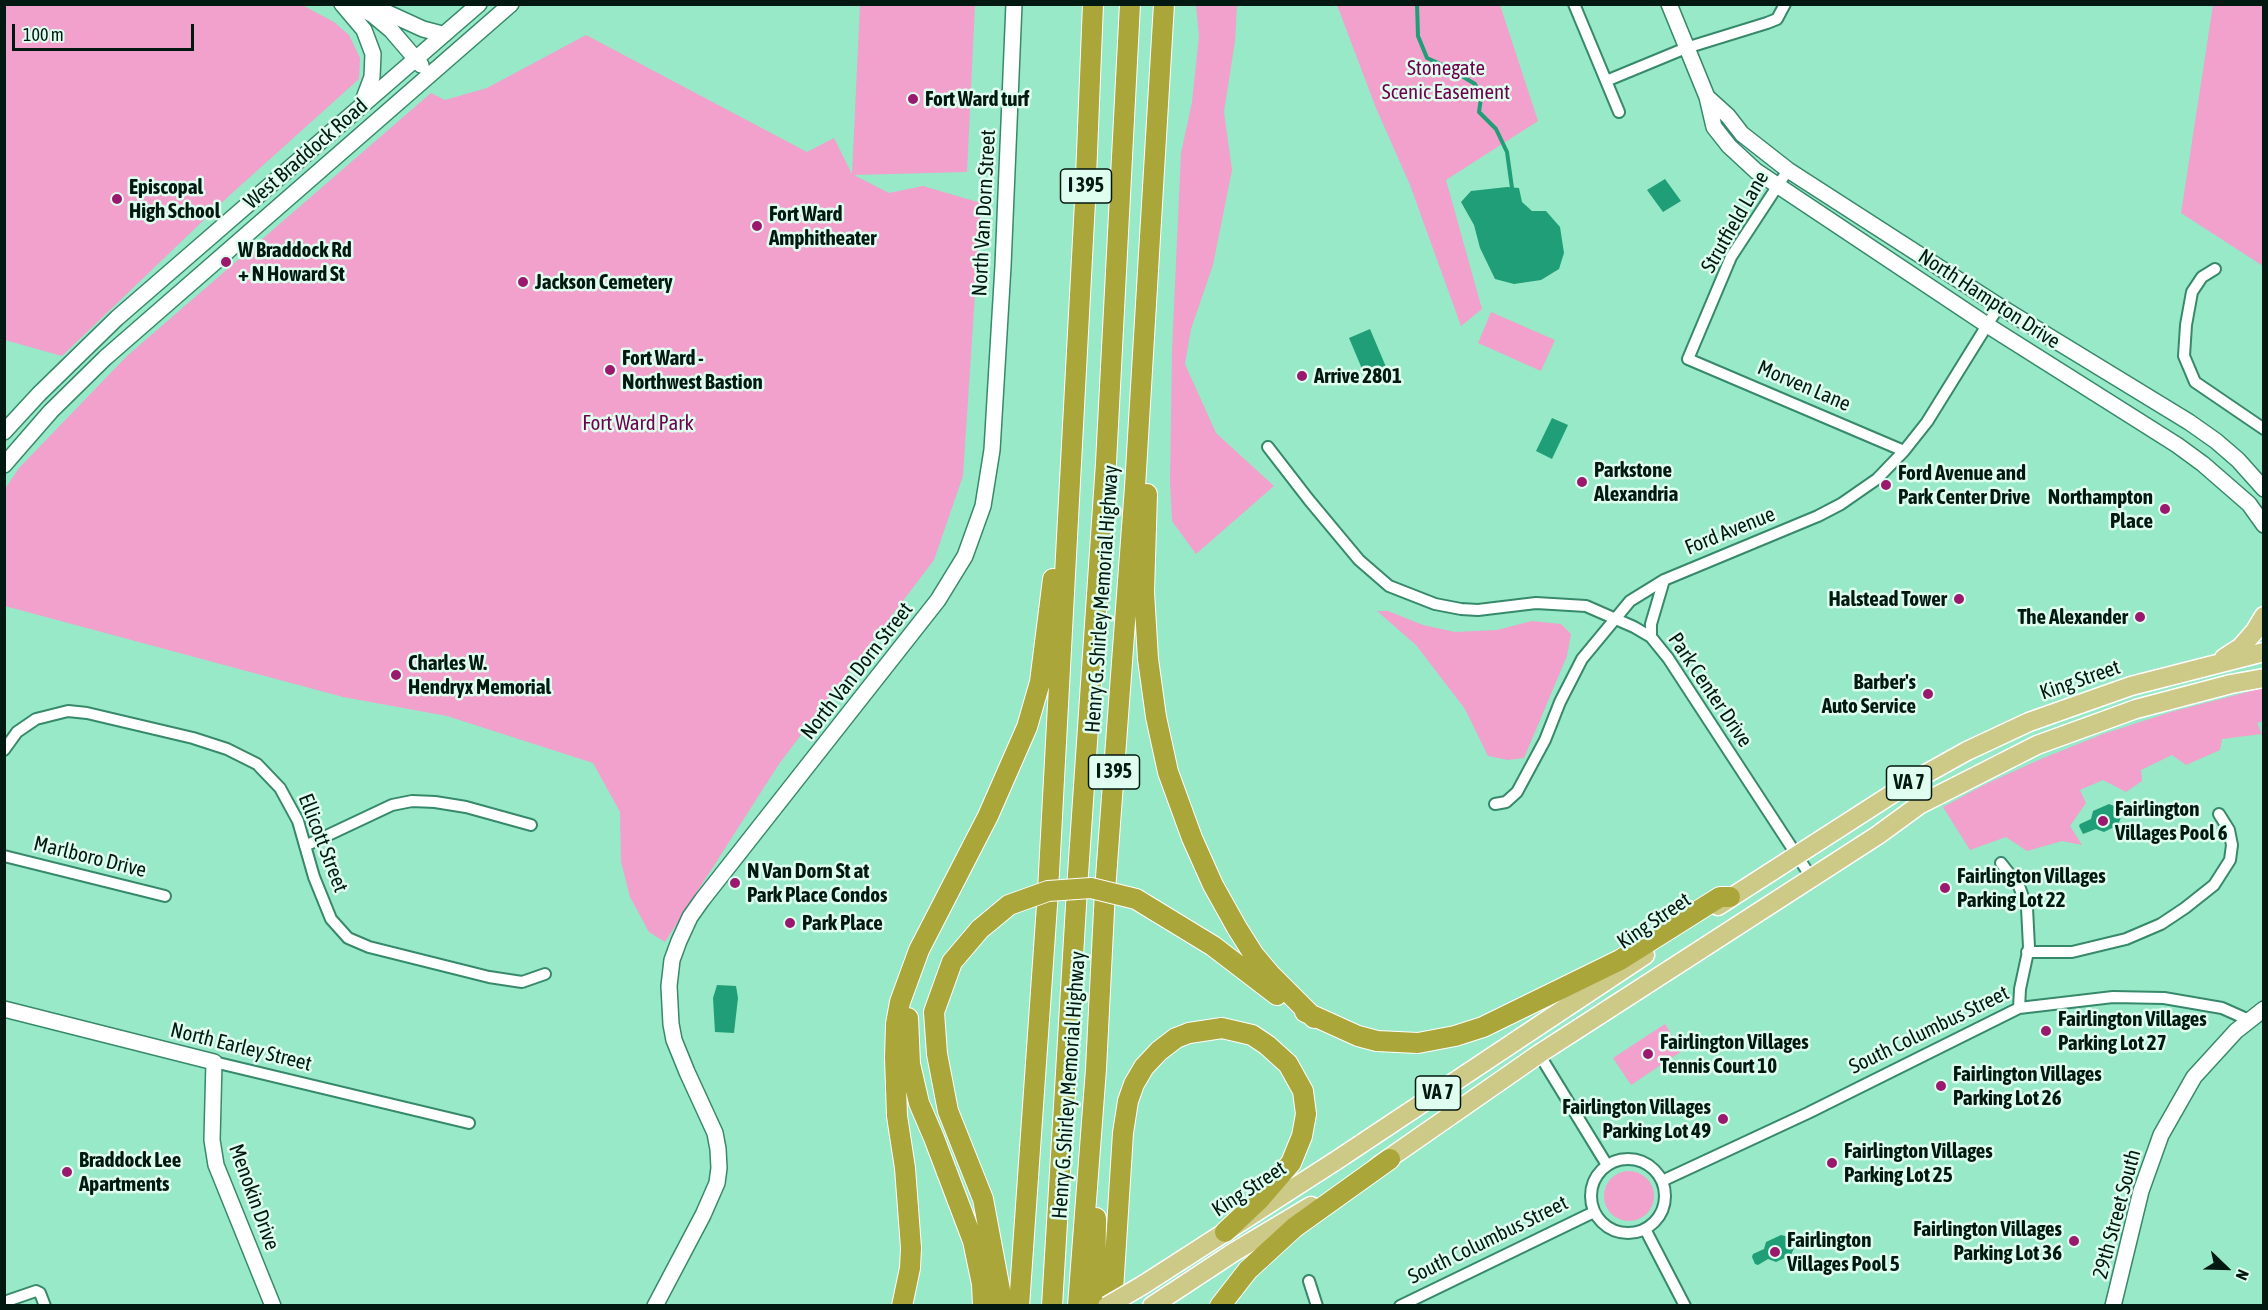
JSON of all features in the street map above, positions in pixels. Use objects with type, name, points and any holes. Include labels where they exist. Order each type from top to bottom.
[{"type":"highway","name":"Henry G. Shirley Memorial Highway","points":[[1019,1305],[1048,891],[1093,4]]},
{"type":"highway","points":[[1052,1305],[1106,463],[1130,4]]},
{"type":"highway","name":"Henry G. Shirley Memorial Highway","points":[[1078,1305],[1096,1069],[1105,891],[1151,240],[1164,4]]},
{"type":"highway","points":[[1151,240],[1151,358],[1144,592],[1148,659],[1156,717],[1168,772],[1192,838],[1213,885],[1254,956],[1283,989],[1314,1018]]},
{"type":"highway","points":[[902,1305],[910,1268],[911,1248],[906,1178],[897,1116],[895,1042],[900,1002],[919,950],[1008,773],[1027,727],[1040,682],[1076,367]]},
{"type":"highway","points":[[1000,1305],[1000,1290],[983,1199],[948,1111],[937,1054],[934,1012],[952,962],[980,929],[1009,905],[1048,891],[1091,888],[1136,899],[1213,946],[1285,1002],[1314,1018],[1358,1036],[1377,1041],[1418,1042],[1455,1036],[1484,1027],[1620,960],[1720,897],[1730,897]]},
{"type":"highway","points":[[919,950],[909,996],[907,1031],[910,1064],[919,1103],[973,1241],[982,1284],[983,1305]]},
{"type":"highway","points":[[1112,1305],[1124,1125],[1134,1084],[1144,1067],[1159,1050],[1176,1038],[1189,1033],[1222,1028],[1252,1035],[1278,1054],[1296,1076],[1305,1103],[1302,1136],[1291,1164],[1259,1200],[1225,1232]]},
{"type":"highway","points":[[1095,1305],[1096,1069]]},
{"type":"highway","points":[[1220,1305],[1248,1270],[1294,1227],[1390,1158]]},
{"type":"main road","points":[[342,4],[364,30],[373,54],[372,77],[362,104]]},
{"type":"main road","points":[[353,4],[380,10],[423,29],[442,34]]},
{"type":"main road","points":[[353,4],[373,15],[391,30],[430,73]]},
{"type":"main road","name":"West Braddock Road","points":[[4,432],[109,325],[478,4]]},
{"type":"main road","name":"West Braddock Road","points":[[4,465],[51,411],[105,358],[511,4]]},
{"type":"main road","name":"North Van Dorn Street","points":[[655,1305],[704,1215],[717,1183],[719,1168],[715,1133],[674,1040],[671,1024],[669,986],[672,960],[679,941],[690,917],[702,900],[934,606],[965,556],[983,506],[992,450],[1002,289],[1014,4]]},
{"type":"main road","name":"North Hampton Drive","points":[[1669,4],[1707,97],[1714,126],[1724,140],[1756,171],[1987,325],[2120,407],[2203,464],[2249,504],[2264,525]]},
{"type":"main road","name":"North Hampton Drive","points":[[1707,97],[1728,116],[1742,134],[1788,171],[2216,441],[2238,460],[2264,489]]},
{"type":"main road","points":[[2214,664],[2241,647],[2264,616]]},
{"type":"main road","name":"King Street","points":[[1107,1305],[1143,1285],[1225,1232],[1527,1035],[1730,897],[1906,785],[1967,751],[2029,722],[2131,686],[2264,652]]},
{"type":"main road","name":"VA 7","points":[[1152,1305],[1234,1252],[1390,1158],[1539,1054],[1878,835],[1919,806],[2037,745],[2136,709],[2231,684],[2264,678]]},
{"type":"main road","name":"North Earley Street","points":[[4,1009],[213,1062]]},
{"type":"main road","points":[[2248,1020],[2264,1009]]},
{"type":"main road","name":"29th Street South","points":[[2113,1305],[2141,1191],[2161,1135],[2194,1077],[2248,1020]]},
{"type":"main road","name":"Menokin Drive","points":[[213,1062],[212,1140],[216,1165],[273,1305]]},
{"type":"street","points":[[1606,81],[1686,48],[1777,19],[1785,4]]},
{"type":"street","points":[[1575,5],[1619,112]]},
{"type":"street","name":"Strutfield Lane","points":[[1688,359],[1731,257],[1788,171]]},
{"type":"street","points":[[2215,268],[2202,277],[2192,292],[2186,325],[2184,356],[2195,382],[2264,429]]},
{"type":"street","name":"Ford Avenue","points":[[1495,804],[1506,802],[1517,792],[1545,740],[1582,659],[1630,601],[1664,580],[1782,532],[1842,504],[1877,479],[1904,451],[1927,422],[1999,306]]},
{"type":"street","name":"Morven Lane","points":[[1688,359],[1904,451]]},
{"type":"street","name":"Park Center Drive","points":[[1268,447],[1359,560],[1389,586],[1401,592],[1435,604],[1461,609],[1478,610],[1527,603],[1586,606],[1651,637],[1668,658],[1811,877]]},
{"type":"street","points":[[1651,637],[1651,624],[1664,580]]},
{"type":"street","name":"Ellicott Street","points":[[4,750],[16,732],[36,719],[68,711],[87,713],[204,742],[245,756],[270,776],[292,809],[314,877],[332,919],[348,938],[369,947],[489,977],[522,982],[545,974]]},
{"type":"street","points":[[305,846],[392,805],[412,801],[466,807],[531,825]]},
{"type":"street","points":[[2027,952],[2072,952],[2126,939],[2161,924],[2185,908],[2214,885],[2230,860],[2232,845],[2229,830],[2219,814]]},
{"type":"street","name":"Marlboro Drive","points":[[4,856],[165,896]]},
{"type":"street","points":[[2001,863],[2023,894],[2027,908],[2027,952],[2019,1008]]},
{"type":"street","name":"South Columbus Street","points":[[1662,1181],[1808,1113],[2019,1008],[2113,997],[2164,998],[2222,1008],[2248,1020]]},
{"type":"street","points":[[1539,1054],[1607,1165]]},
{"type":"street","name":"North Earley Street","points":[[213,1062],[469,1123]]},
{"type":"street","points":[[1620,1159],[1638,1160],[1655,1170],[1662,1181],[1665,1193],[1663,1208],[1646,1229],[1629,1233],[1615,1231],[1603,1223],[1594,1212],[1591,1197],[1592,1186],[1600,1171],[1620,1159]]},
{"type":"street","name":"South Columbus Street","points":[[1400,1305],[1594,1212]]},
{"type":"street","points":[[1646,1229],[1685,1305]]},
{"type":"street","points":[[1309,1281],[1317,1305]]},
{"type":"street","points":[[4,1302],[36,1291],[40,1293],[45,1305]]},
{"type":"green space","name":"Episcopal High School","points":[[4,5],[302,5],[334,22],[349,35],[360,58],[359,79],[230,195],[62,356],[5,340]]},
{"type":"green space","name":"Fort Ward Park","points":[[860,5],[975,5],[967,172],[854,175],[889,193],[923,186],[981,203],[963,476],[934,560],[779,764],[665,942],[649,932],[630,897],[621,862],[620,812],[593,763],[447,716],[343,697],[5,606],[5,489],[19,468],[127,356],[431,93],[445,100],[487,88],[586,35],[807,152],[834,138],[852,174]]},
{"type":"green space","points":[[1196,5],[1237,5],[1235,41],[1224,112],[1232,170],[1213,265],[1191,329],[1185,364],[1216,433],[1274,486],[1196,554],[1172,521],[1170,482],[1172,350],[1181,153],[1192,102],[1199,36]]},
{"type":"green space","name":"Stonegate Scenic Easement","points":[[1337,5],[1500,5],[1538,121],[1446,180],[1482,309],[1461,326],[1410,185],[1376,108]]},
{"type":"green space","points":[[2213,5],[2263,5],[2263,266],[2181,213]]},
{"type":"green space","points":[[1491,312],[1555,340],[1541,371],[1478,343]]},
{"type":"green space","points":[[1377,611],[1388,611],[1423,625],[1455,632],[1497,630],[1532,621],[1561,624],[1571,634],[1567,656],[1524,758],[1508,760],[1488,756],[1465,709],[1416,645]]},
{"type":"green space","points":[[2263,688],[2263,721],[2257,723],[2262,734],[2222,739],[2220,750],[2186,765],[2172,755],[2141,770],[2142,781],[2126,792],[2103,780],[2080,790],[2086,803],[2070,826],[2082,845],[2062,841],[2027,851],[2006,837],[1970,850],[1943,807],[1986,784],[2103,734],[2171,712]]},
{"type":"green space","name":"Fairlington Villages Tennis Court 10","points":[[1665,1024],[1682,1051],[1631,1085],[1613,1058]]},
{"type":"green space","points":[[1629,1171],[1643,1175],[1650,1182],[1654,1196],[1650,1210],[1643,1217],[1629,1221],[1615,1217],[1608,1210],[1604,1196],[1608,1182],[1615,1175]]},
{"type":"shaded area","points":[[1665,179],[1681,201],[1663,212],[1647,190]]},
{"type":"shaded area","points":[[1519,188],[1522,202],[1532,211],[1546,211],[1560,227],[1564,253],[1559,269],[1541,280],[1514,284],[1495,279],[1480,248],[1474,225],[1461,202],[1471,191]]},
{"type":"shaded area","points":[[1370,329],[1389,374],[1368,383],[1349,338]]},
{"type":"shaded area","points":[[1552,418],[1568,425],[1552,459],[1536,451]]},
{"type":"shaded area","name":"Fairlington Villages Pool 6","points":[[2109,804],[2117,807],[2121,817],[2118,825],[2104,832],[2096,829],[2083,834],[2080,824],[2091,819],[2093,811]]},
{"type":"shaded area","points":[[717,985],[736,986],[738,998],[734,1033],[715,1032],[713,998]]},
{"type":"shaded area","name":"Fairlington Villages Pool 5","points":[[1781,1235],[1789,1237],[1794,1248],[1791,1255],[1776,1262],[1768,1259],[1758,1265],[1755,1264],[1753,1254],[1764,1249],[1766,1242]]},
{"type":"waterway","points":[[1417,4],[1418,36],[1427,58],[1475,84],[1481,98],[1479,112],[1496,129],[1507,152],[1512,188]]},
{"type":"place","name":"Fort Ward turf","points":[[913,99]]},
{"type":"place","name":"Episcopal High School","points":[[117,199]]},
{"type":"place","name":"Fort Ward Amphitheater","points":[[757,226]]},
{"type":"place","name":"W Braddock Rd + N Howard St","points":[[226,262]]},
{"type":"place","name":"Jackson Cemetery","points":[[523,282]]},
{"type":"place","name":"Fort Ward - Northwest Bastion","points":[[610,370]]},
{"type":"place","name":"Arrive 2801","points":[[1302,376]]},
{"type":"place","name":"Parkstone Alexandria","points":[[1582,482]]},
{"type":"place","name":"Ford Avenue and Park Center Drive","points":[[1886,485]]},
{"type":"place","name":"Northampton Place","points":[[2165,509]]},
{"type":"place","name":"Halstead Tower","points":[[1959,599]]},
{"type":"place","name":"The Alexander","points":[[2140,617]]},
{"type":"place","name":"Charles W. Hendryx Memorial","points":[[396,675]]},
{"type":"place","name":"Barber's Auto Service","points":[[1928,694]]},
{"type":"place","name":"Fairlington Villages Pool 6","points":[[2103,821]]},
{"type":"place","name":"N Van Dorn St at Park Place Condos","points":[[735,883]]},
{"type":"place","name":"Fairlington Villages Parking Lot 22","points":[[1945,888]]},
{"type":"place","name":"Park Place","points":[[790,923]]},
{"type":"place","name":"Fairlington Villages Parking Lot 27","points":[[2046,1031]]},
{"type":"place","name":"Fairlington Villages Tennis Court 10","points":[[1648,1054]]},
{"type":"place","name":"Fairlington Villages Parking Lot 26","points":[[1941,1086]]},
{"type":"place","name":"Fairlington Villages Parking Lot 49","points":[[1723,1119]]},
{"type":"place","name":"Fairlington Villages Parking Lot 25","points":[[1832,1163]]},
{"type":"place","name":"Braddock Lee Apartments","points":[[67,1172]]},
{"type":"place","name":"Fairlington Villages Parking Lot 36","points":[[2074,1241]]},
{"type":"place","name":"Fairlington Villages Pool 5","points":[[1775,1252]]}]
